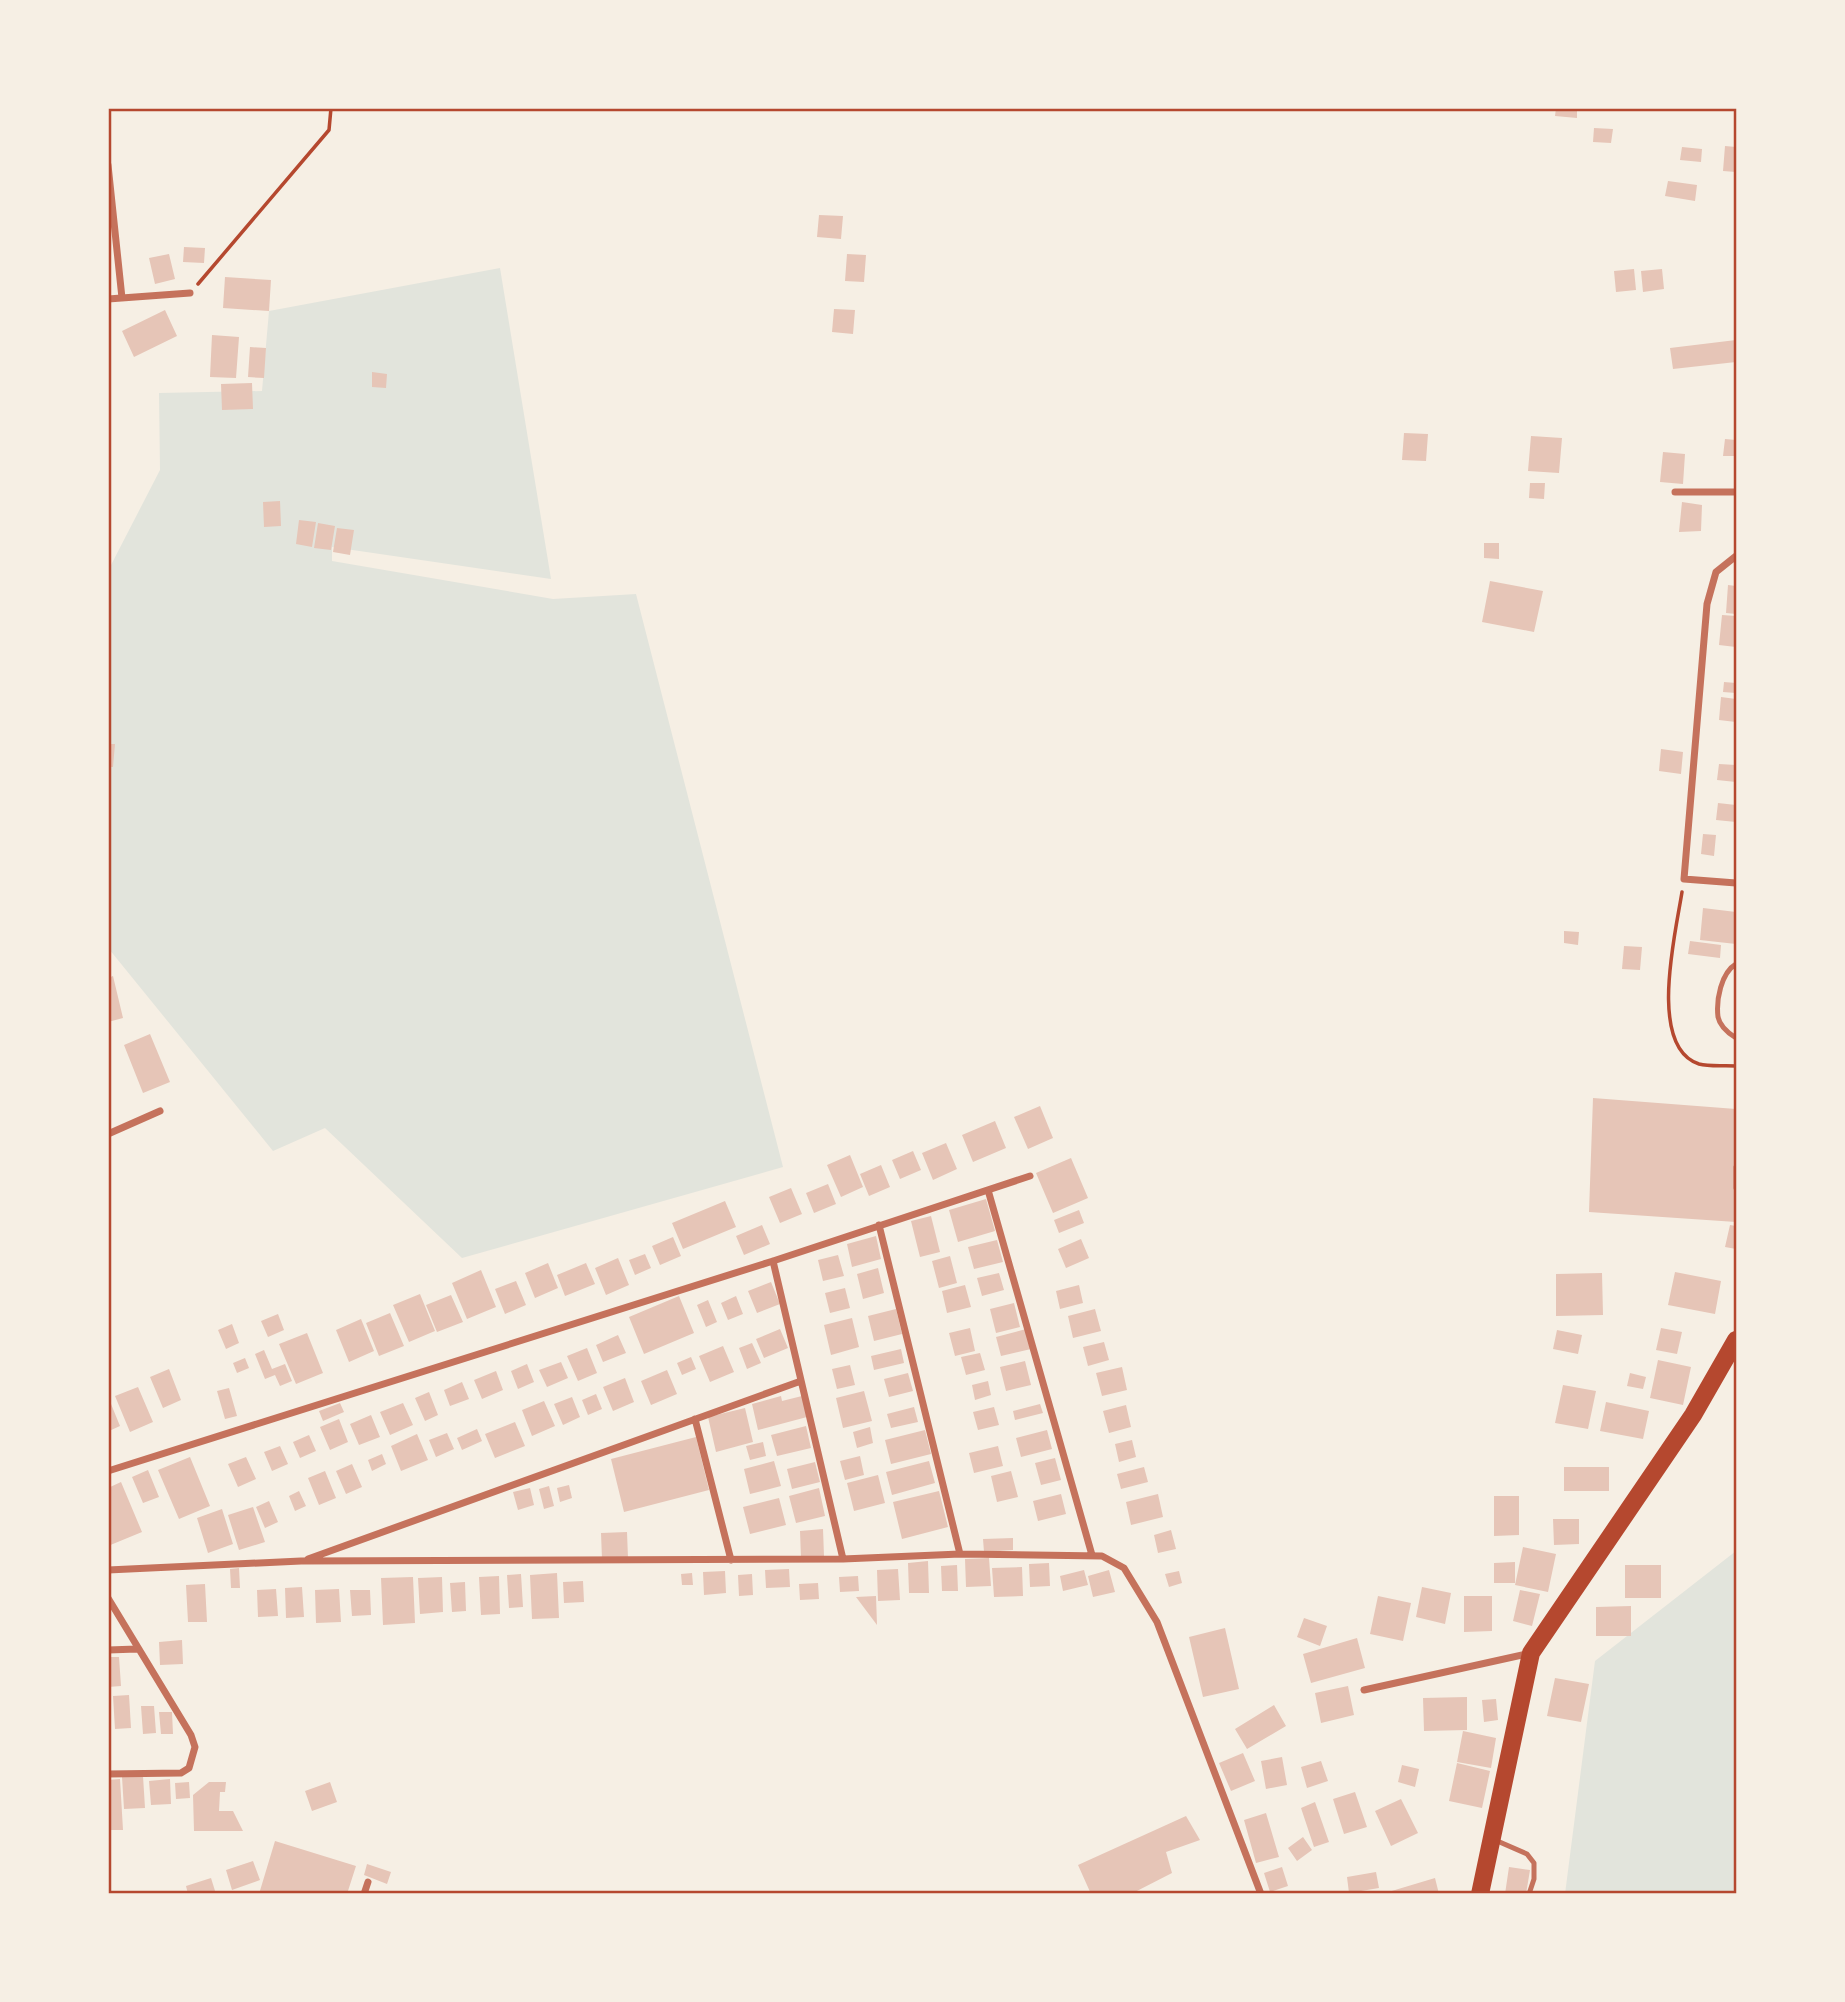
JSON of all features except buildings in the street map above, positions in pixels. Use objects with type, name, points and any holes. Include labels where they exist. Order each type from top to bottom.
[{"type":"main road","points":[[1480,1894],[1531,1653],[1693,1415],[1737,1340]]},
{"type":"street","points":[[108,165],[122,298]]},
{"type":"street","points":[[108,299],[190,293]]},
{"type":"street","points":[[1675,492],[1737,492]]},
{"type":"street","points":[[1737,556],[1716,572],[1707,604],[1684,880],[1737,883]]},
{"type":"street","points":[[108,1134],[160,1111]]},
{"type":"street","points":[[108,1471],[773,1261],[1030,1175]]},
{"type":"street","points":[[988,1190],[1092,1555]]},
{"type":"street","points":[[879,1225],[960,1554]]},
{"type":"street","points":[[773,1261],[843,1559]]},
{"type":"street","points":[[301,1561],[801,1381]]},
{"type":"street","points":[[695,1419],[731,1560]]},
{"type":"street","points":[[108,1570],[301,1561],[843,1559],[960,1554],[1092,1555],[1112,1559],[1124,1568],[1157,1622],[1261,1894]]},
{"type":"street","points":[[108,1598],[191,1735],[195,1747],[189,1768],[181,1773],[108,1774]]},
{"type":"street","points":[[108,1650],[137,1649]]},
{"type":"street","points":[[1364,1690],[1531,1653]]},
{"type":"street","points":[[364,1894],[368,1882]]},
{"type":"lane","points":[[1737,964],[1724,977],[1718,1018],[1724,1030],[1737,1038]]},
{"type":"lane","points":[[1737,1167],[1737,1188]]},
{"type":"lane","points":[[1491,1838],[1527,1854],[1534,1863],[1529,1894]]},
{"type":"path","points":[[190,293],[329,130],[331,108]]},
{"type":"path","points":[[1684,880],[1668,982],[1669,1019],[1679,1049],[1698,1064],[1737,1066]]},
{"type":"shaded area","points":[[500,268],[551,579],[332,547],[332,561],[553,599],[636,594],[783,1167],[462,1258],[325,1128],[273,1151],[109,949],[110,567],[160,470],[159,393],[262,391],[269,311]]},
{"type":"shaded area","points":[[1736,1551],[1736,1893],[1565,1894],[1595,1661]]}]
